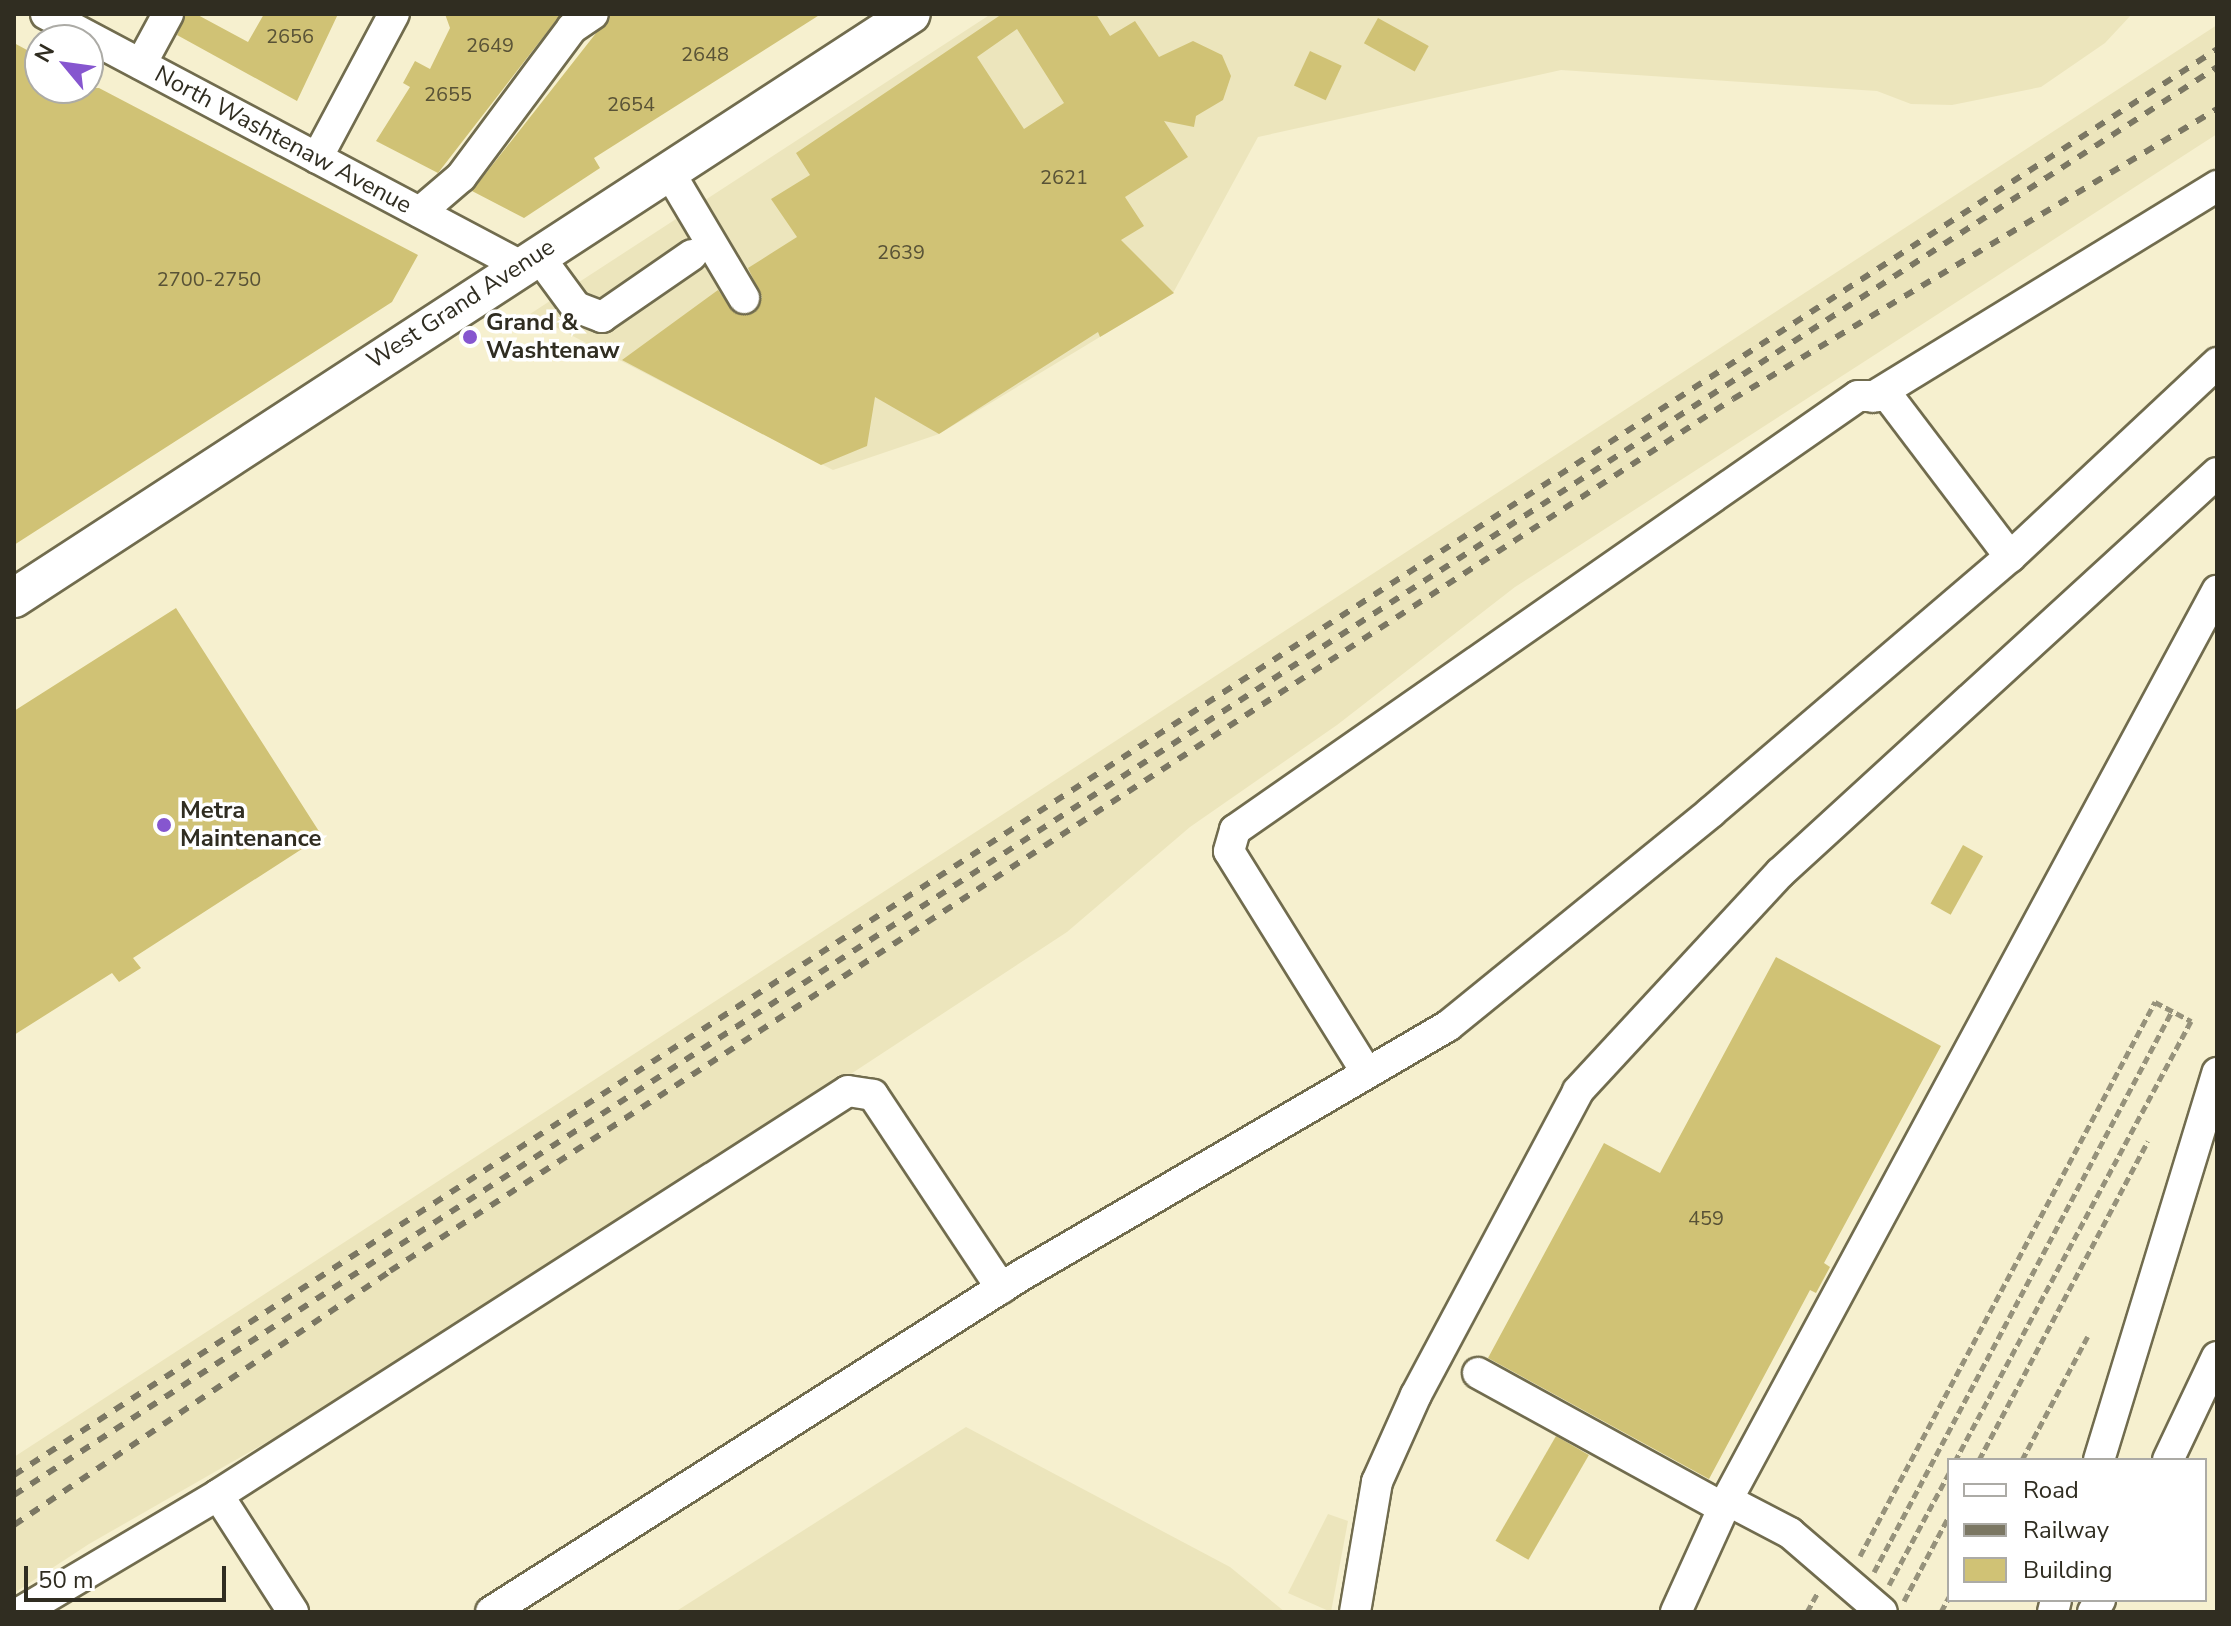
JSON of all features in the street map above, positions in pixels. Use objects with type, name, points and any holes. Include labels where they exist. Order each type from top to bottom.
[{"type":"main road","name":"West Grand Avenue","points":[[14,598],[528,260],[911,14]]},
{"type":"street","name":"North Washtenaw Avenue","points":[[46,14],[420,212],[528,260]]},
{"type":"street","points":[[141,64],[168,14]]},
{"type":"street","points":[[317,158],[394,14]]},
{"type":"street","points":[[420,212],[461,177],[572,28],[593,14]]},
{"type":"street","points":[[668,170],[744,298]]},
{"type":"street","points":[[1873,397],[2217,186]]},
{"type":"street","points":[[528,260],[576,307],[602,317],[692,255]]},
{"type":"street","points":[[491,1612],[1001,1288],[1460,1016],[1711,812],[2010,557],[2217,363]]},
{"type":"street","points":[[1367,1073],[1229,851],[1235,830],[1858,396],[1888,396],[2010,557]]},
{"type":"street","points":[[1355,1612],[1377,1482],[1416,1395],[1578,1091],[1780,873],[2217,473]]},
{"type":"street","points":[[1676,1612],[1726,1504],[2217,591]]},
{"type":"street","points":[[2100,1458],[2217,1073]]},
{"type":"street","points":[[21,1612],[218,1495],[848,1091],[873,1095],[1001,1288]]},
{"type":"street","points":[[2169,1458],[2217,1357]]},
{"type":"street","points":[[1478,1373],[1726,1504],[1790,1533],[1873,1601]]},
{"type":"street","points":[[218,1495],[293,1612]]},
{"type":"path","points":[[1873,1601],[2155,1002],[2191,1021],[1957,1458]]},
{"type":"path","points":[[1873,1601],[2172,1011]]},
{"type":"path","points":[[1980,1458],[2148,1141]]},
{"type":"path","points":[[2023,1458],[2088,1336]]},
{"type":"path","points":[[1873,1601],[1947,1476]]},
{"type":"path","points":[[1873,1601],[1947,1518]]},
{"type":"shaded area","points":[[991,14],[2132,14],[2105,43],[2041,87],[1952,105],[1911,104],[1877,91],[1561,70],[1258,137],[1173,293],[939,434],[833,470],[530,314]]},
{"type":"shaded area","points":[[2217,25],[2217,134],[1515,587],[1337,725],[1190,827],[1067,932],[452,1336],[89,1544],[14,1593],[14,1457]]},
{"type":"shaded area","points":[[966,1427],[1230,1567],[1285,1612],[675,1612]]},
{"type":"shaded area","points":[[1328,1514],[1348,1521],[1331,1612],[1288,1593]]},
{"type":"building","points":[[186,14],[196,14],[248,42],[264,14],[338,14],[297,101],[177,35]]},
{"type":"building","points":[[445,14],[561,14],[438,173],[376,141],[410,87],[403,83],[415,61],[430,69],[450,28]]},
{"type":"building","points":[[611,14],[821,14],[594,158],[600,168],[524,218],[472,191]]},
{"type":"building","points":[[1002,14],[1096,14],[1110,36],[1135,21],[1159,57],[1193,41],[1222,55],[1231,76],[1223,100],[1196,116],[1194,127],[1164,121],[1188,157],[1125,197],[1144,226],[1121,240],[1174,293],[1100,337],[1098,332],[939,434],[875,397],[867,446],[821,465],[622,360],[718,290],[735,313],[754,313],[762,297],[748,268],[797,237],[771,199],[810,175],[796,153]],"holes":[[[1017,29],[1064,103],[1024,129],[977,57]]]},
{"type":"building","points":[[1378,18],[1429,46],[1415,71],[1364,43]]},
{"type":"building","points":[[14,43],[24,48],[24,104],[104,104],[104,91],[418,255],[392,302],[14,545]]},
{"type":"building","points":[[1310,51],[1342,66],[1326,100],[1294,85]]},
{"type":"building","name":"Metra Maintenance","points":[[176,608],[322,836],[133,958],[141,968],[119,982],[112,973],[14,1035],[14,711]]},
{"type":"building","points":[[1963,845],[1983,856],[1951,915],[1931,904]]},
{"type":"building","points":[[1776,957],[1941,1046],[1824,1263],[1830,1267],[1816,1293],[1810,1290],[1709,1479],[1488,1358],[1604,1143],[1660,1173]]},
{"type":"building","points":[[1556,1436],[1589,1455],[1528,1560],[1496,1541]]},
{"type":"railway","points":[[14,1475],[2217,49]]},
{"type":"railway","points":[[14,1495],[2217,67]]},
{"type":"railway","points":[[14,1525],[390,1271],[1733,399],[2217,109]]},
{"type":"place","name":"Grand & Washtenaw","points":[[470,337]]},
{"type":"place","name":"Metra Maintenance","points":[[164,825]]}]
